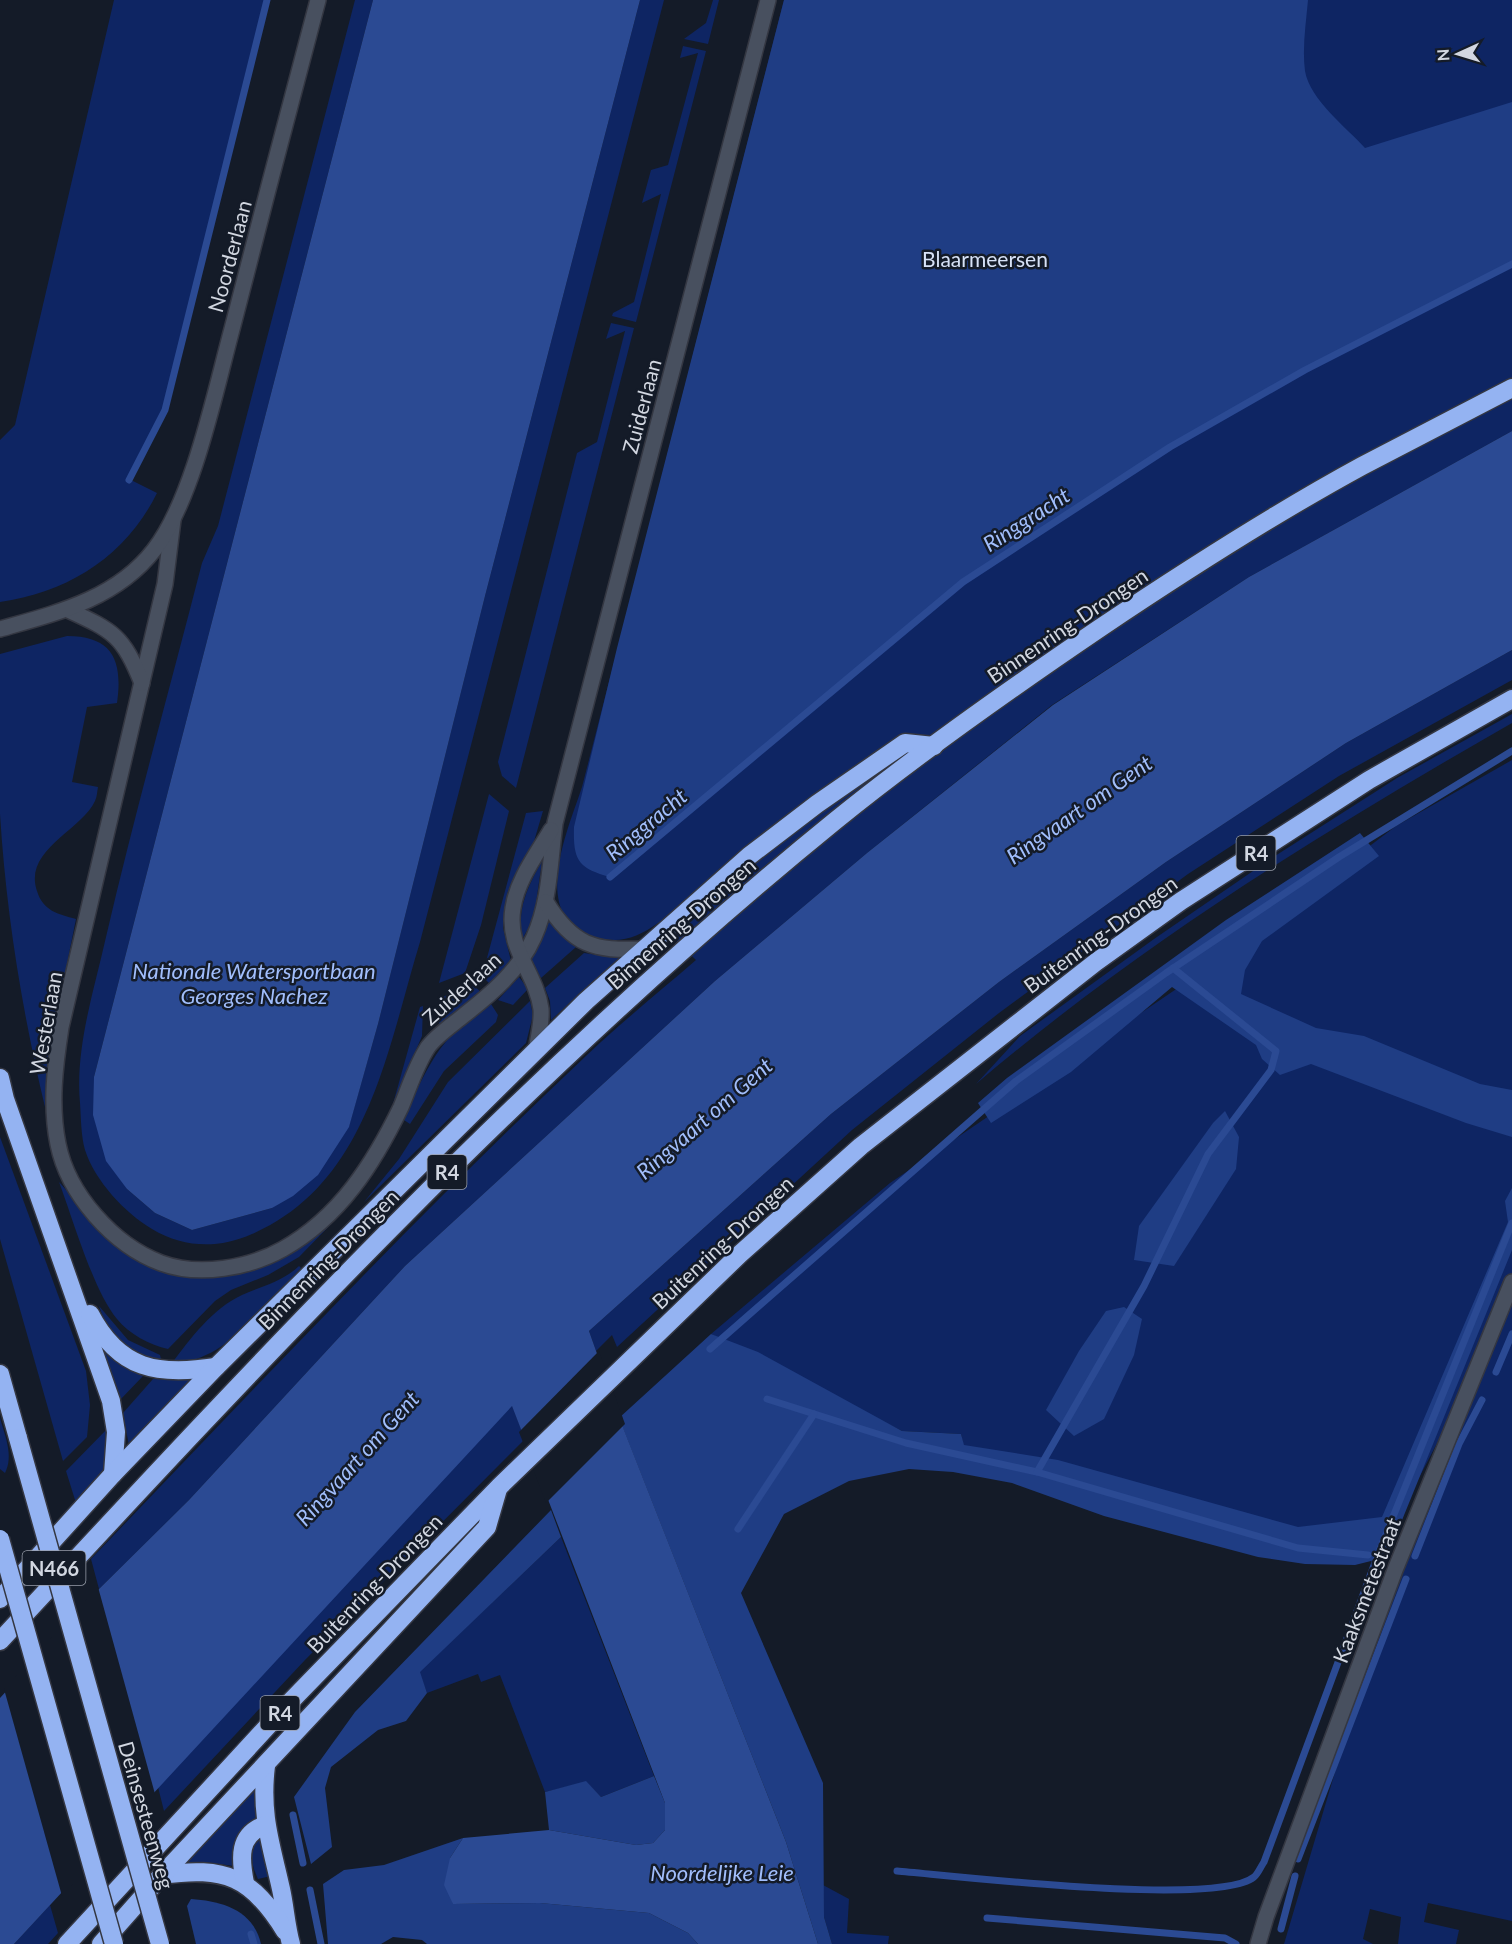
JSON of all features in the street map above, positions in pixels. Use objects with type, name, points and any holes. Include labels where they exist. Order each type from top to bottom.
[{"type":"highway","name":"Binnenring-Drongen","points":[[0,1641],[268,1352],[419,1199],[607,1017],[704,931],[838,818],[1030,675],[1230,544],[1359,468],[1512,388]]},
{"type":"highway","name":"Buitenring-Drongen","points":[[68,1944],[297,1694],[499,1487],[740,1254],[861,1146],[1096,962],[1181,901],[1369,780],[1512,699]]},
{"type":"highway","points":[[0,1599],[113,1474],[216,1367],[537,1045],[749,856],[817,804],[905,743],[934,746]]},
{"type":"highway","points":[[0,1078],[5,1099],[67,1271],[114,1414],[116,1451],[113,1474]]},
{"type":"highway","points":[[67,1271],[108,1344],[122,1356],[164,1372],[185,1372],[216,1367]]},
{"type":"highway","name":"Deinsesteenweg","points":[[0,1374],[160,1944]]},
{"type":"highway","points":[[101,1944],[162,1875],[488,1527],[499,1487]]},
{"type":"highway","name":"N466","points":[[0,1539],[114,1944]]},
{"type":"highway","points":[[266,1766],[265,1825],[282,1891],[290,1940]]},
{"type":"highway","points":[[245,1882],[241,1852],[246,1837],[255,1829],[265,1825]]},
{"type":"highway","points":[[162,1875],[209,1872],[245,1882],[271,1908],[290,1940]]},
{"type":"street","name":"Noorderlaan","points":[[172,520],[184,495],[213,400],[318,0]]},
{"type":"street","name":"Zuiderlaan","points":[[429,1047],[504,982],[521,961],[534,937],[546,902],[555,823],[768,0]]},
{"type":"street","points":[[0,629],[68,610],[95,598],[125,578],[154,551],[172,520]]},
{"type":"street","name":"Westerlaan","points":[[172,520],[165,584],[61,1027],[55,1065],[55,1122],[58,1144],[73,1184],[85,1203],[122,1239],[162,1263],[208,1269],[259,1260],[305,1234],[332,1212],[358,1182],[376,1156],[429,1047]]},
{"type":"street","points":[[68,610],[103,626],[119,638],[130,653],[141,688]]},
{"type":"street","name":"Zuiderlaan","points":[[537,1045],[541,1008],[533,984],[521,961],[512,928],[512,909],[518,889],[555,823]]},
{"type":"street","points":[[546,902],[571,934],[586,944],[608,950],[643,949]]},
{"type":"street","name":"Kaaksmetestraat","points":[[1258,1944],[1395,1570],[1512,1282]]},
{"type":"green space","points":[[114,0],[267,0],[165,410],[129,479],[157,493],[129,535],[112,553],[93,567],[49,590],[0,602],[0,440],[15,425]]},
{"type":"green space","points":[[355,0],[373,0],[94,1077],[127,1189],[155,1213],[192,1230],[272,1208],[349,1126],[378,1024],[485,596],[640,0],[664,0],[420,942],[383,1069],[367,1110],[347,1148],[323,1182],[291,1212],[239,1239],[214,1244],[189,1243],[164,1235],[142,1222],[112,1195],[96,1173],[84,1145],[79,1082],[80,1061],[91,998],[153,750],[202,563],[218,526]]},
{"type":"green space","points":[[713,0],[719,0],[708,44],[684,39],[706,23]]},
{"type":"green space","name":"Blaarmeersen","points":[[784,0],[1512,0],[1512,431],[1249,577],[1052,705],[867,853],[715,981],[405,1266],[189,1500],[99,1589],[91,1559],[460,1178],[600,1043],[696,960],[658,923],[635,936],[620,940],[594,937],[574,927],[562,912],[558,893],[558,871],[562,848],[582,787]]},
{"type":"green space","name":"Blaarmeersen","points":[[784,0],[1308,0],[1304,53],[1308,82],[1321,103],[1365,148],[1512,102],[1512,264],[1305,370],[1170,447],[963,582],[610,877],[591,870],[580,861],[575,847],[574,827],[617,648]]},
{"type":"green space","points":[[683,46],[706,51],[636,322],[612,316],[613,313],[634,302],[661,194],[642,203],[651,170],[668,165],[698,53],[680,58]]},
{"type":"green space","points":[[611,323],[634,328],[516,788],[502,776],[498,762],[577,453],[597,442],[625,331],[606,339]]},
{"type":"green space","points":[[67,636],[83,637],[105,646],[116,663],[118,688],[117,703],[87,707],[72,782],[98,787],[95,801],[88,812],[46,852],[38,864],[35,877],[37,891],[43,903],[57,913],[76,919],[48,1058],[45,1107],[22,998],[6,888],[0,814],[0,654]]},
{"type":"green space","points":[[1512,650],[1512,680],[1339,776],[1188,874],[999,1013],[852,1130],[617,1347],[612,1335],[596,1351],[589,1331],[831,1114],[999,982],[1166,862],[1346,743]]},
{"type":"green space","points":[[1512,714],[1512,723],[1303,847],[1168,936],[1038,1033],[976,1084],[1020,1036],[1154,939],[1275,856],[1397,778]]},
{"type":"green space","points":[[1512,760],[1512,1921],[1428,1903],[1424,1922],[1459,1930],[1456,1944],[1398,1944],[1401,1917],[1370,1909],[1363,1939],[1373,1944],[1284,1944],[1395,1570],[1482,1357],[1387,1539],[1299,1537],[967,1462],[961,1434],[902,1431],[711,1334],[890,1183],[1225,956],[1396,826]]},
{"type":"green space","points":[[489,794],[509,811],[481,925],[465,973],[439,983]]},
{"type":"green space","points":[[543,811],[532,848],[513,879],[507,894],[503,928],[511,961],[490,984],[484,978],[484,969],[526,813]]},
{"type":"green space","points":[[1360,833],[1379,856],[1262,941],[1245,970],[1241,994],[1316,1028],[1364,1036],[1480,1084],[1512,1090],[1512,1137],[1466,1123],[1311,1064],[1280,1075],[1262,1059],[1256,1045],[1172,987],[1071,1072],[991,1123],[978,1103],[1007,1078],[1226,920]]},
{"type":"green space","points":[[542,861],[534,917],[522,940],[521,918],[524,899]]},
{"type":"green space","points":[[548,921],[576,947],[541,978],[530,961]]},
{"type":"green space","points":[[584,953],[619,958],[551,1020],[550,1001],[545,988]]},
{"type":"green space","points":[[519,977],[528,989],[513,1005],[498,1000]]},
{"type":"green space","points":[[474,986],[481,992],[439,1025],[439,998]]},
{"type":"green space","points":[[530,1001],[533,1015],[526,1043],[364,1202],[399,1159],[448,1082]]},
{"type":"green space","points":[[491,1004],[498,1015],[496,1022],[444,1071],[410,1124],[404,1120],[419,1085],[447,1040],[459,1027]]},
{"type":"green space","points":[[423,1006],[422,1036],[393,1104],[420,1007]]},
{"type":"green space","points":[[1225,1111],[1239,1137],[1236,1169],[1174,1266],[1134,1260],[1139,1226],[1213,1123]]},
{"type":"green space","points":[[0,1137],[86,1371],[90,1405],[87,1437],[63,1461],[0,1239]]},
{"type":"green space","points":[[59,1182],[101,1232],[117,1247],[155,1268],[197,1277],[239,1274],[260,1268],[295,1250],[336,1219],[299,1257],[268,1275],[231,1290],[215,1301],[168,1349],[147,1342],[134,1334],[117,1319],[108,1306],[92,1273]]},
{"type":"green space","points":[[1512,1188],[1512,1250],[1387,1557],[1355,1565],[1305,1564],[1258,1557],[1104,1516],[1012,1483],[953,1472],[909,1469],[849,1481],[784,1514],[741,1593],[823,1783],[824,1917],[832,1944],[818,1944],[786,1842],[619,1418],[711,1334],[758,1352],[902,1431],[961,1434],[964,1445],[1058,1460],[1298,1527],[1382,1517],[1508,1222],[1505,1201]]},
{"type":"green space","points":[[299,1266],[301,1268],[260,1313],[227,1342],[210,1353],[191,1360],[172,1363],[186,1344],[221,1308],[242,1295],[279,1280]]},
{"type":"green space","points":[[99,1306],[128,1340],[160,1355],[161,1359],[158,1361],[129,1348],[108,1326]]},
{"type":"green space","points":[[1124,1307],[1142,1319],[1134,1355],[1104,1419],[1074,1436],[1046,1410],[1079,1351],[1106,1311]]},
{"type":"green space","points":[[102,1350],[123,1366],[143,1376],[119,1401]]},
{"type":"green space","points":[[153,1379],[192,1380],[129,1446],[123,1413]]},
{"type":"green space","points":[[512,1405],[525,1439],[305,1660],[164,1811],[158,1787]]},
{"type":"green space","points":[[0,1418],[9,1453],[5,1473],[0,1469]]},
{"type":"green space","points":[[111,1425],[109,1451],[104,1469],[76,1503],[66,1471]]},
{"type":"green space","points":[[551,1510],[561,1537],[420,1672],[427,1693],[406,1721],[378,1730],[331,1767],[325,1788],[332,1847],[311,1864],[294,1797],[355,1712]]},
{"type":"green space","points":[[561,1537],[654,1776],[601,1797],[586,1782],[545,1792],[500,1675],[481,1682],[478,1674],[427,1693],[419,1672]]},
{"type":"green space","points":[[654,1776],[665,1803],[665,1830],[653,1843],[636,1845],[549,1830],[545,1792],[586,1781],[601,1797]]},
{"type":"green space","points":[[259,1782],[257,1818],[241,1833],[235,1844],[234,1866],[205,1862],[185,1864]]},
{"type":"green space","points":[[261,1835],[271,1876],[258,1879],[253,1867],[252,1856],[254,1846]]},
{"type":"green space","points":[[463,1838],[450,1858],[453,1904],[540,1903],[649,1913],[688,1933],[698,1944],[427,1944],[422,1940],[393,1937],[381,1944],[328,1944],[323,1884],[344,1870],[384,1865]]},
{"type":"green space","points":[[823,1885],[849,1899],[847,1933],[889,1936],[888,1944],[832,1944],[824,1917]]},
{"type":"green space","points":[[191,1899],[225,1905],[244,1915],[257,1932],[261,1944],[196,1944],[187,1906]]},
{"type":"green space","points":[[50,1905],[58,1933],[48,1944],[14,1944]]},
{"type":"water","name":"Nationale Watersportbaan Georges Nachez","points":[[373,0],[640,0],[485,596],[378,1024],[349,1127],[318,1175],[293,1196],[272,1208],[192,1230],[155,1213],[127,1189],[106,1161],[93,1115],[94,1077]]},
{"type":"water","points":[[1512,431],[1512,650],[1346,743],[1166,862],[999,982],[831,1114],[589,1331],[624,1430],[786,1842],[818,1944],[698,1944],[688,1933],[649,1913],[540,1903],[453,1904],[444,1885],[450,1858],[463,1838],[549,1830],[636,1845],[653,1843],[665,1830],[665,1803],[512,1406],[14,1944],[0,1944],[0,1698],[99,1589],[189,1500],[405,1266],[715,981],[867,853],[1053,705],[1249,577]]},
{"type":"pier","points":[[599,1351],[625,1424],[546,1503],[519,1432]]},
{"type":"pier","points":[[98,1587],[155,1794],[62,1896],[4,1689]]},
{"type":"waterway","points":[[129,480],[165,410],[267,0]]},
{"type":"waterway","name":"Ringgracht","points":[[610,877],[963,582],[1170,447],[1305,370],[1512,264]]},
{"type":"waterway","points":[[710,1349],[1016,1081],[1166,973],[1339,857],[1512,751]]},
{"type":"waterway","points":[[767,1399],[906,1443],[1037,1472],[1144,1286],[1208,1154],[1271,1070],[1276,1051],[1173,968]]},
{"type":"waterway","points":[[897,1871],[1026,1883],[1140,1890],[1230,1886],[1255,1876],[1264,1862],[1380,1549],[1512,1223]]},
{"type":"waterway","points":[[1496,1372],[1512,1334]]},
{"type":"waterway","points":[[1415,1556],[1459,1444],[1482,1400]]},
{"type":"waterway","points":[[738,1529],[814,1414]]},
{"type":"waterway","points":[[1037,1472],[1298,1548],[1368,1555]]},
{"type":"waterway","points":[[1298,1859],[1406,1579]]},
{"type":"waterway","points":[[293,1815],[303,1863]]},
{"type":"waterway","points":[[1281,1929],[1295,1876]]},
{"type":"waterway","points":[[310,1890],[321,1944]]},
{"type":"waterway","points":[[987,1918],[1225,1938],[1236,1944]]},
{"type":"waterway","points":[[251,1934],[254,1944]]},
{"type":"water label","name":"Ringvaart om Gent","points":[[1079,809]]},
{"type":"water label","name":"Ringvaart om Gent","points":[[704,1118]]},
{"type":"water label","name":"Ringvaart om Gent","points":[[357,1458]]},
{"type":"water label","name":"Noordelijke Leie","points":[[722,1872]]}]
